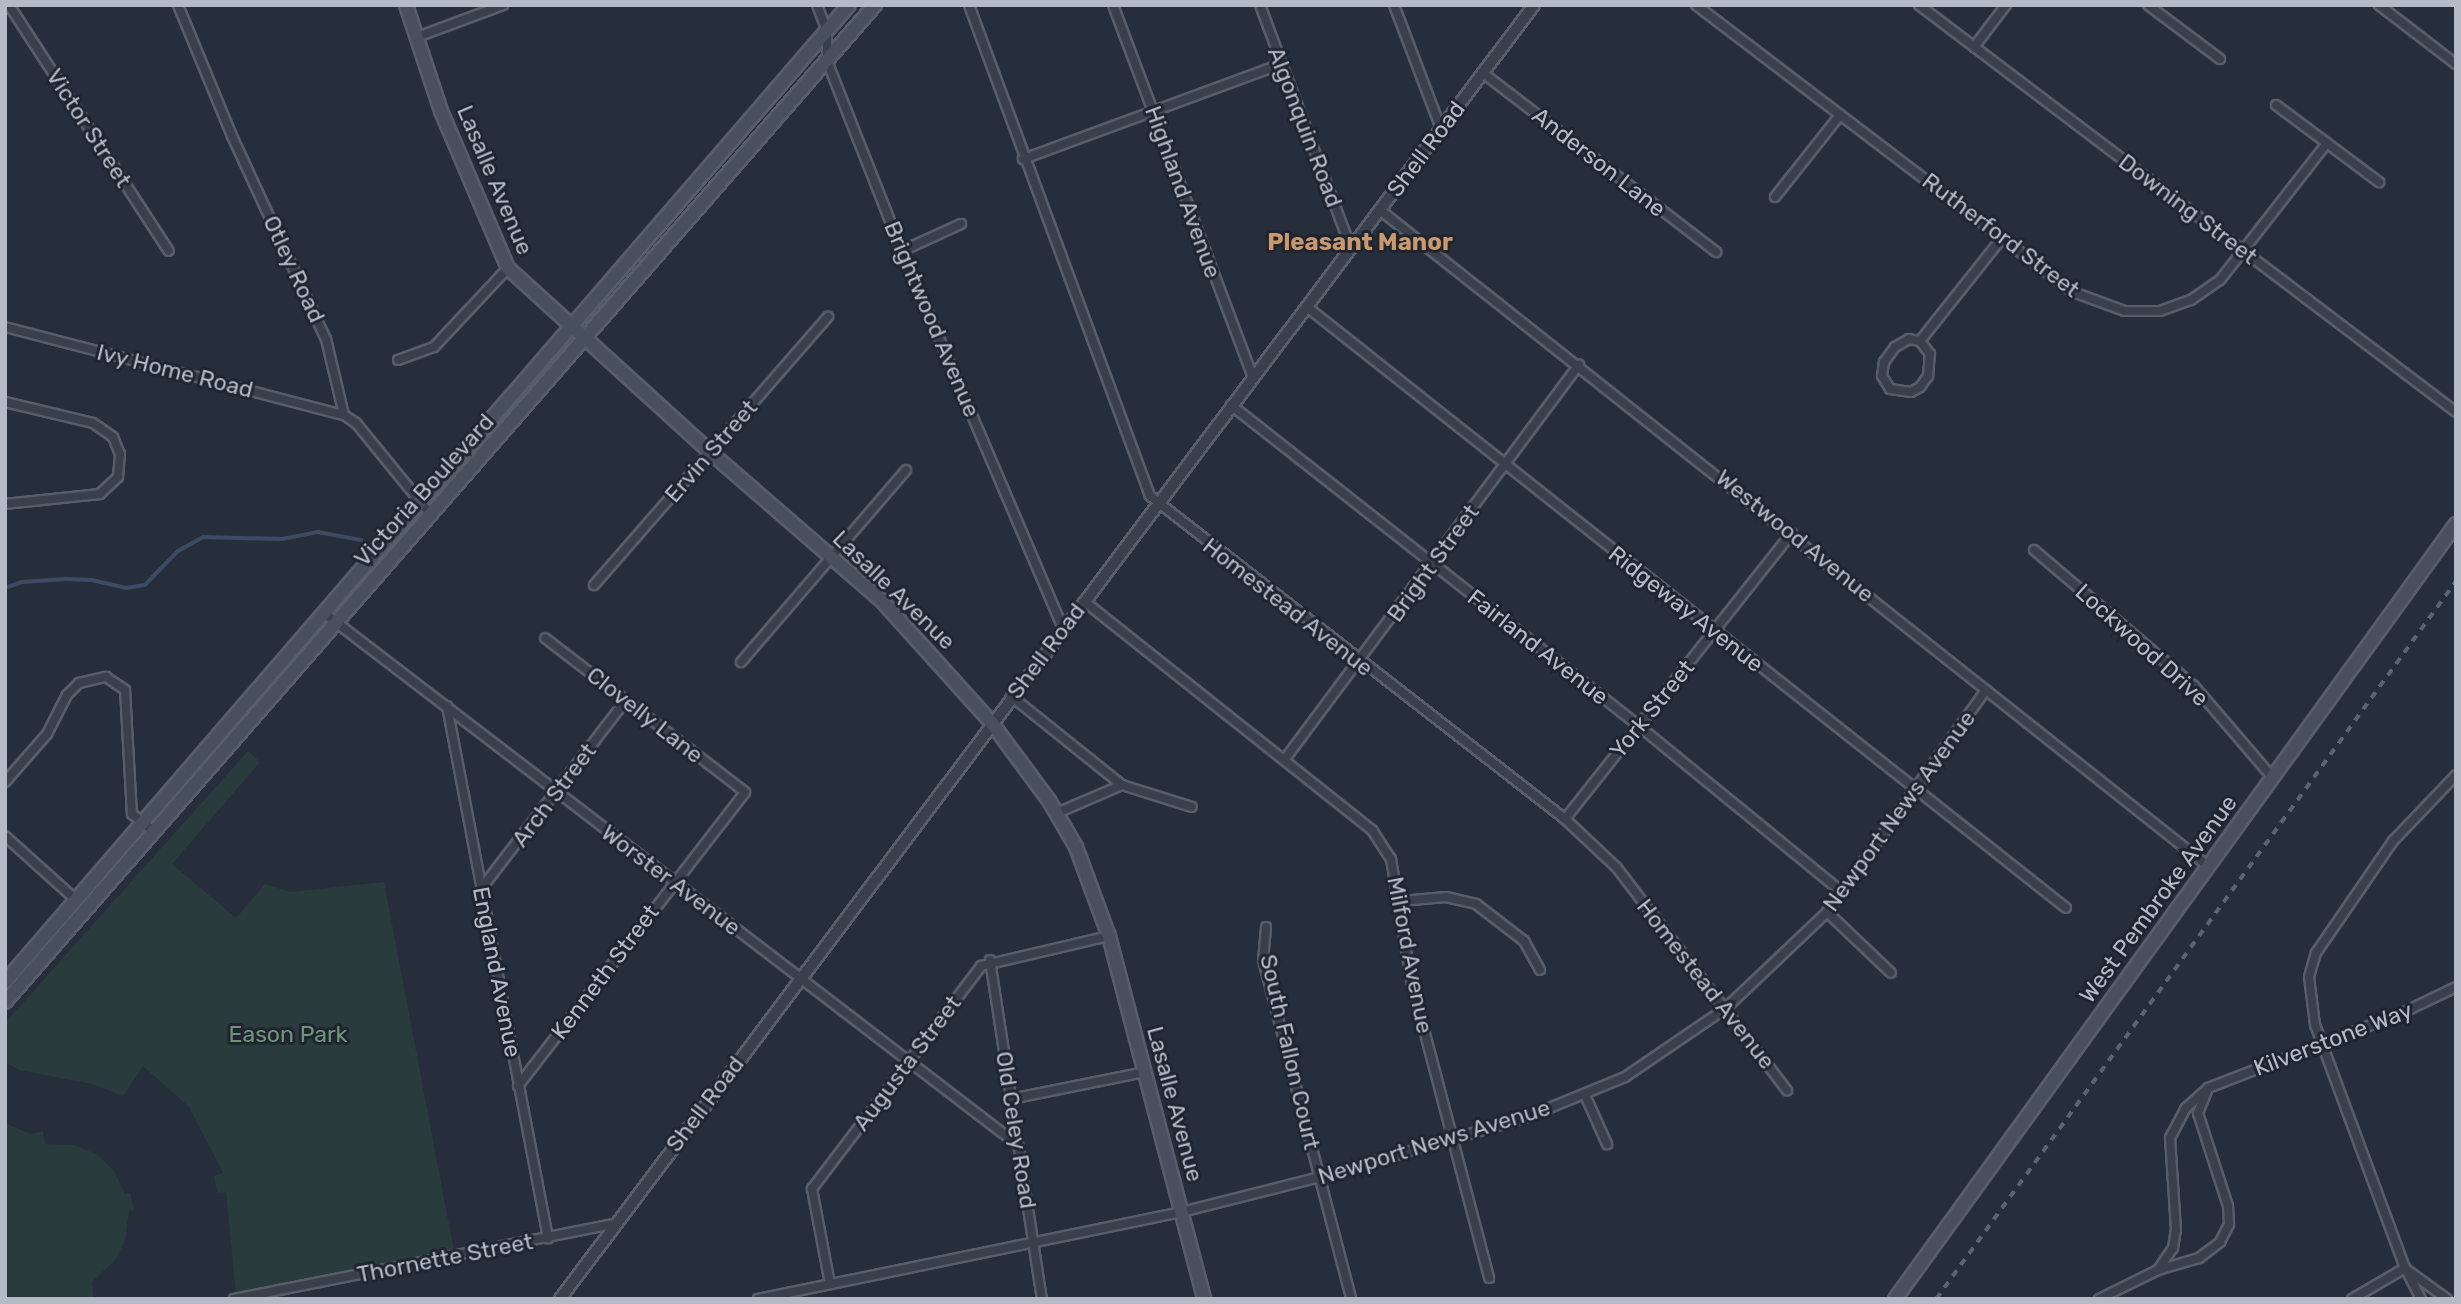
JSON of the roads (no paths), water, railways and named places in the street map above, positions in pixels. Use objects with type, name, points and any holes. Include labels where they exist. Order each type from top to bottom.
[{"type":"main road","name":"Lasalle Avenue","points":[[406,5],[442,111],[508,268],[710,452],[832,556],[911,630],[991,722],[1057,813],[1093,888],[1109,936],[1204,1299]]},
{"type":"main road","name":"Victoria Boulevard","points":[[5,1002],[148,827],[329,617],[418,500],[849,5]]},
{"type":"main road","name":"Victoria Boulevard","points":[[329,617],[431,515],[875,5]]},
{"type":"main road","name":"West Pembroke Avenue","points":[[1895,1299],[2456,524]]},
{"type":"main road","name":"Victoria Boulevard","points":[[5,982],[76,900],[148,827]]},
{"type":"street","name":"Victor Street","points":[[9,5],[169,251]]},
{"type":"street","name":"Otley Road","points":[[178,5],[232,136],[326,339],[344,415],[431,515]]},
{"type":"street","points":[[417,37],[503,5]]},
{"type":"street","name":"Brightwood Avenue","points":[[817,5],[827,31],[827,61],[902,251],[1063,628]]},
{"type":"street","name":"Homestead Avenue","points":[[969,5],[1144,485],[1157,504],[1359,664],[1565,819],[1617,868],[1787,1090]]},
{"type":"street","name":"Highland Avenue","points":[[1113,5],[1253,378]]},
{"type":"street","name":"Algonquin Road","points":[[1259,5],[1351,248]]},
{"type":"street","points":[[1394,5],[1441,129]]},
{"type":"street","name":"Rutherford Street","points":[[1696,5],[2073,292],[2126,310],[2160,311],[2191,300],[2220,280],[2327,143]]},
{"type":"street","name":"Downing Street","points":[[1919,5],[2456,412]]},
{"type":"street","points":[[1974,47],[2006,5]]},
{"type":"street","points":[[2148,5],[2220,59]]},
{"type":"street","points":[[2379,5],[2456,64]]},
{"type":"street","name":"Shell Road","points":[[560,1299],[1530,8]]},
{"type":"street","points":[[1023,159],[1152,109],[1280,64]]},
{"type":"street","name":"Anderson Lane","points":[[1483,73],[1716,252]]},
{"type":"street","points":[[2276,105],[2379,181]]},
{"type":"street","points":[[1775,197],[1840,115]]},
{"type":"street","name":"Westwood Avenue","points":[[1380,210],[1793,533],[2208,866]]},
{"type":"street","points":[[902,251],[961,224]]},
{"type":"street","points":[[1920,341],[2001,238]]},
{"type":"street","points":[[398,360],[434,347],[508,268]]},
{"type":"street","name":"Ridgeway Avenue","points":[[1307,307],[1504,466],[2066,908]]},
{"type":"street","name":"Ervin Street","points":[[594,585],[828,317]]},
{"type":"street","name":"Ivy Home Road","points":[[5,327],[344,415]]},
{"type":"street","points":[[1909,339],[1920,341],[1930,354],[1928,376],[1911,392],[1890,389],[1882,376],[1884,362],[1895,347],[1909,339]]},
{"type":"street","name":"Bright Street","points":[[1285,760],[1579,365]]},
{"type":"street","points":[[5,402],[104,429],[117,442],[120,463],[114,484],[100,494],[5,505]]},
{"type":"street","name":"Fairland Avenue","points":[[1231,405],[1639,726],[1842,892]]},
{"type":"street","points":[[741,662],[906,470]]},
{"type":"street","name":"York Street","points":[[1565,819],[1793,533]]},
{"type":"street","name":"Lockwood Drive","points":[[2034,550],[2194,685],[2272,778]]},
{"type":"street","name":"Milford Avenue","points":[[1084,601],[1372,830],[1391,859],[1401,901],[1411,980],[1489,1278]]},
{"type":"street","name":"Worster Avenue","points":[[329,617],[447,706],[555,793],[1018,1145]]},
{"type":"street","name":"Clovelly Lane","points":[[545,638],[745,792]]},
{"type":"street","points":[[5,782],[47,734],[67,695],[79,684],[106,677],[125,690],[132,814],[148,827]]},
{"type":"street","name":"Newport News Avenue","points":[[758,1299],[1182,1212],[1453,1142],[1585,1094],[1646,1064],[1726,1008],[1827,912],[1918,791],[1986,690]]},
{"type":"street","points":[[1011,696],[1122,785],[1192,807]]},
{"type":"street","name":"Arch Street","points":[[481,889],[626,700]]},
{"type":"street","name":"England Avenue","points":[[447,706],[548,1238]]},
{"type":"street","points":[[2421,1299],[2405,1268],[2322,1043],[2309,976],[2316,953],[2393,841],[2456,775]]},
{"type":"street","points":[[1057,813],[1122,785]]},
{"type":"street","name":"Kenneth Street","points":[[518,1086],[745,792]]},
{"type":"street","points":[[5,836],[76,900]]},
{"type":"street","points":[[1401,901],[1446,897],[1476,904],[1524,942],[1539,970]]},
{"type":"street","points":[[1827,912],[1891,973]]},
{"type":"street","name":"South Fallon Court","points":[[1266,927],[1263,960],[1351,1299]]},
{"type":"street","points":[[990,960],[1109,936]]},
{"type":"street","name":"Augusta Street","points":[[830,1284],[813,1189],[981,966],[990,960]]},
{"type":"street","name":"Old Celey Road","points":[[990,960],[1042,1299]]},
{"type":"street","name":"Kilverstone Way","points":[[2158,1270],[2173,1248],[2176,1230],[2170,1138],[2186,1108],[2208,1088],[2456,987]]},
{"type":"street","points":[[1011,1099],[1145,1072]]},
{"type":"street","points":[[2099,1299],[2158,1270],[2199,1258],[2220,1242],[2228,1224],[2222,1180],[2198,1113],[2208,1088]]},
{"type":"street","points":[[1585,1094],[1607,1144]]},
{"type":"street","name":"Thornette Street","points":[[234,1299],[614,1224]]},
{"type":"street","points":[[2352,1299],[2405,1268]]},
{"type":"street","points":[[2405,1268],[2447,1299]]},
{"type":"waterway","points":[[5,588],[22,582],[66,579],[92,580],[126,588],[145,585],[178,551],[203,537],[282,539],[318,532],[361,540]]},
{"type":"railway","points":[[1936,1299],[2456,581]]},
{"type":"district","name":"Pleasant Manor","points":[[1360,243]]},
{"type":"park label","name":"Eason Park","points":[[288,1034]]}]
